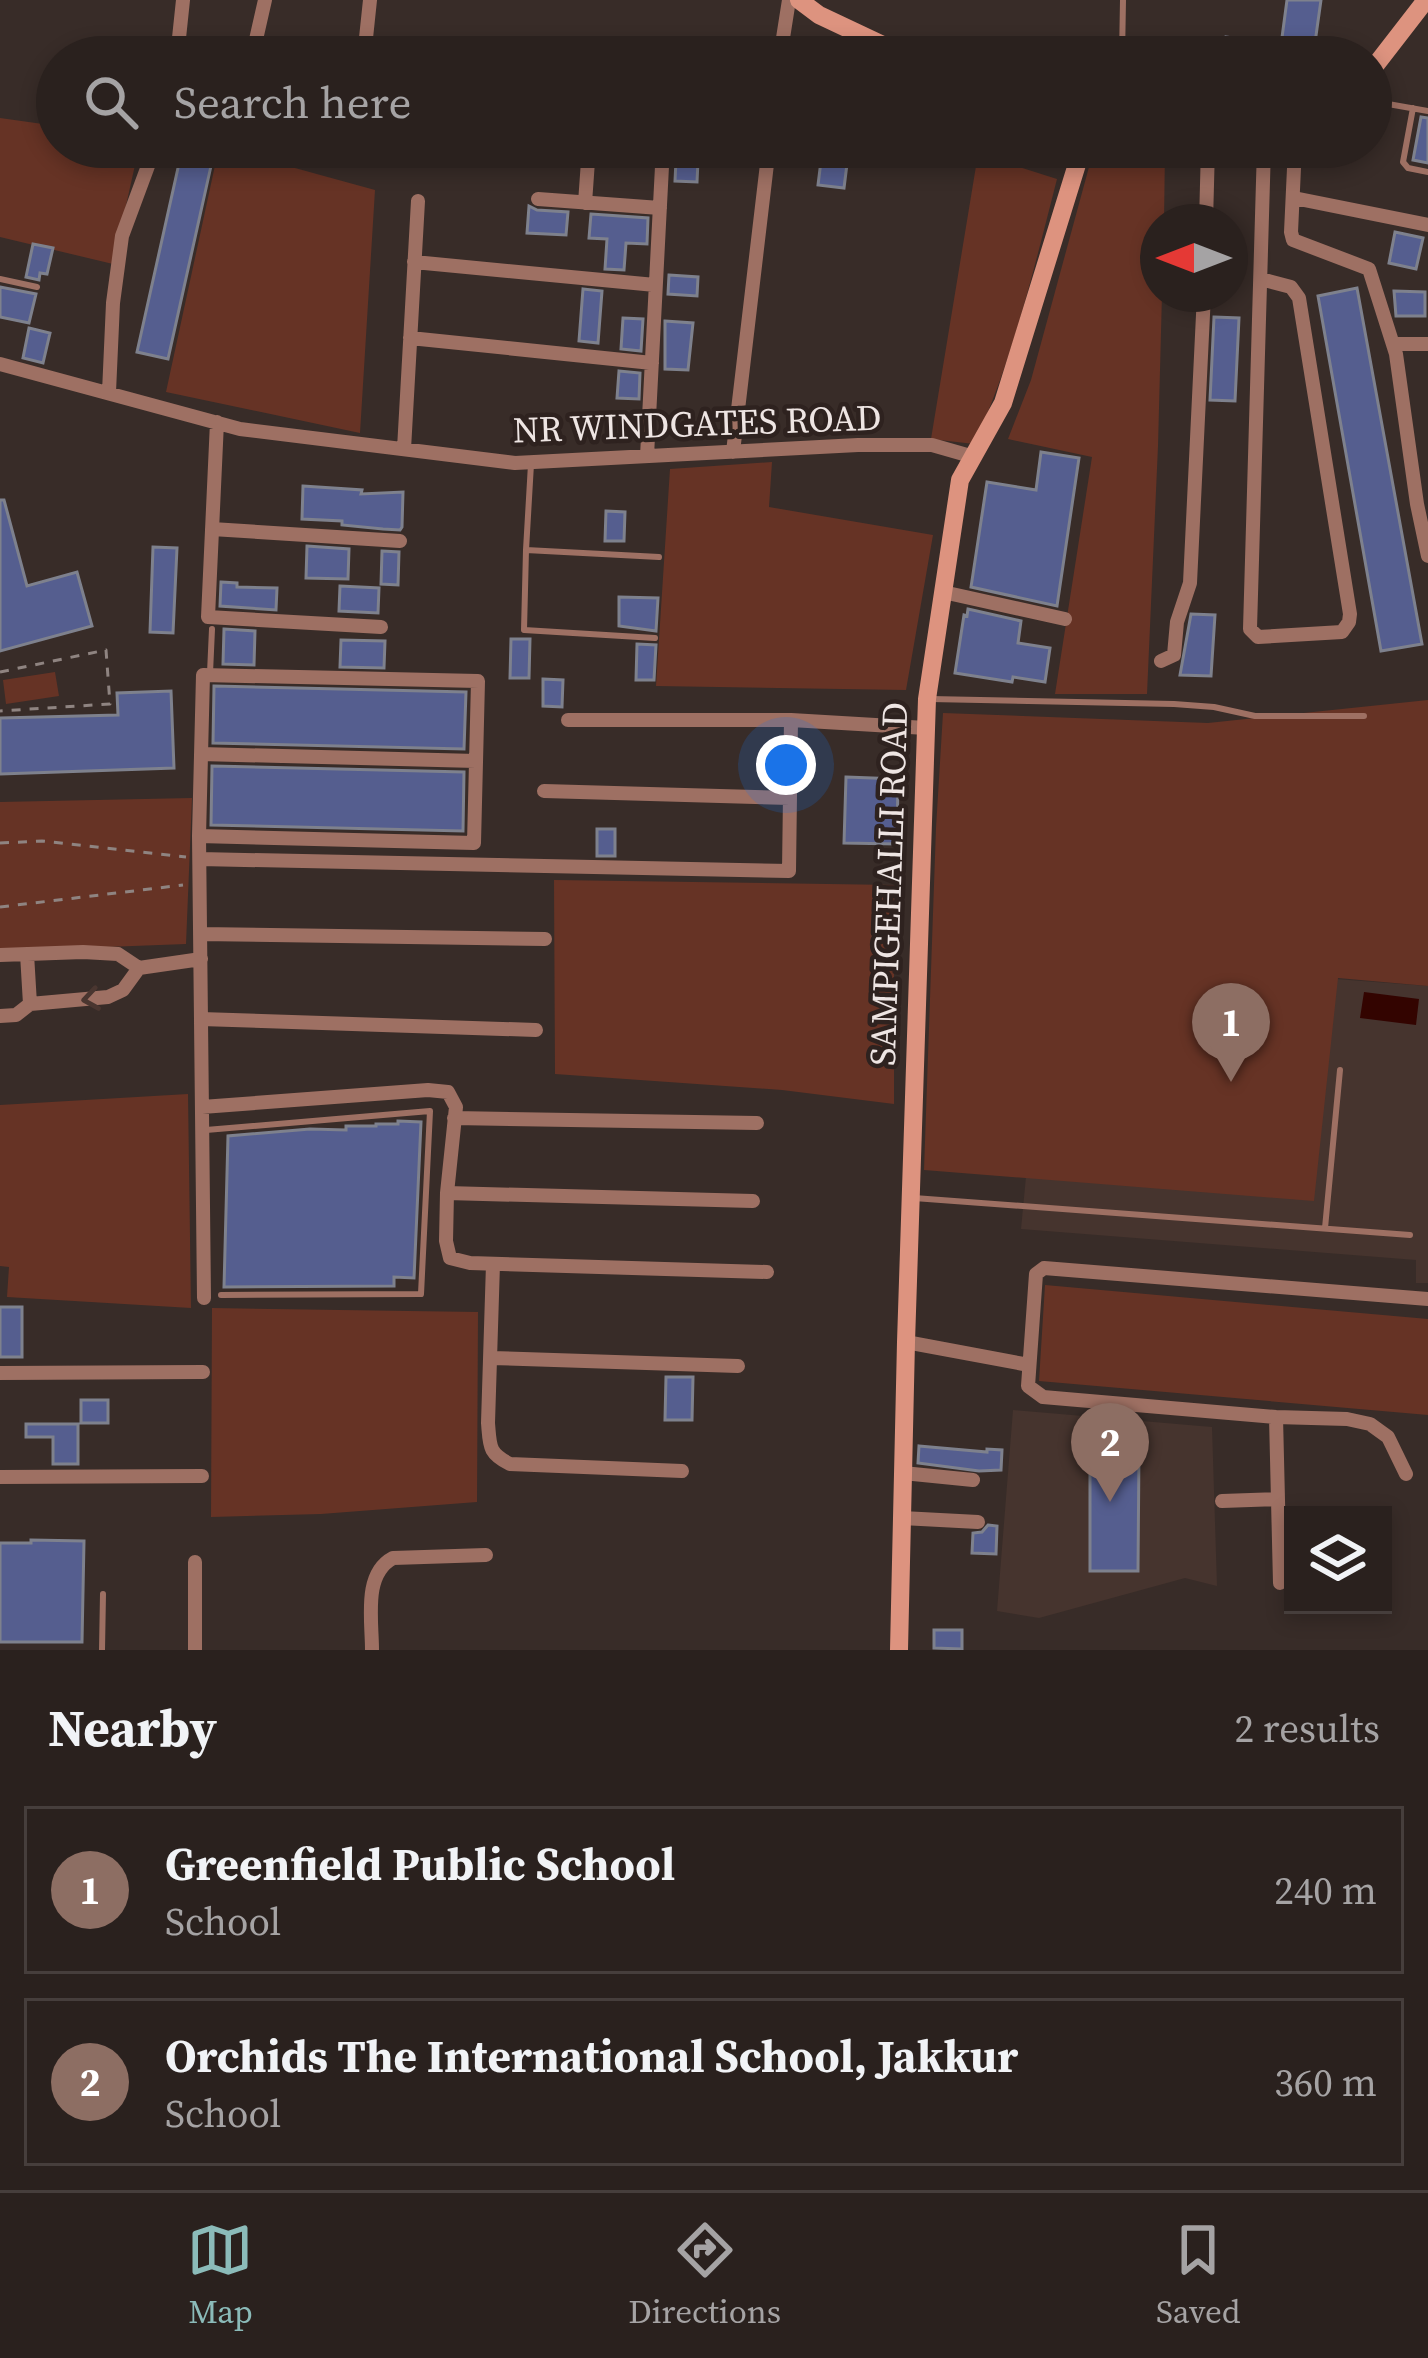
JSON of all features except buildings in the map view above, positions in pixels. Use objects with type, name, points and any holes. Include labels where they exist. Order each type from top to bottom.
[{"type":"street","points":[[179,36],[183,0]]},
{"type":"street","points":[[257,36],[265,0]]},
{"type":"street","points":[[366,36],[370,0]]},
{"type":"street","points":[[783,36],[789,0]]},
{"type":"street","points":[[799,0],[864,36]]},
{"type":"street","points":[[1392,50],[1420,21],[1426,0]]},
{"type":"street","points":[[109,392],[122,236],[147,168]]},
{"type":"street","points":[[585,203],[588,168]]},
{"type":"street","points":[[647,456],[662,168]]},
{"type":"street","points":[[733,452],[767,168]]},
{"type":"street","name":"SAMPIGEHALLI ROAD","points":[[899,1650],[927,699],[960,480],[1003,403],[1076,168]]},
{"type":"street","points":[[1206,204],[1207,168]]},
{"type":"street","points":[[1261,279],[1291,287],[1299,298],[1350,614],[1342,632],[1258,637],[1250,628],[1264,168]]},
{"type":"street","points":[[1295,168],[1293,240],[1370,269],[1393,344],[1427,545]]},
{"type":"street","points":[[1294,198],[1428,225]]},
{"type":"street","points":[[538,199],[660,208]]},
{"type":"street","points":[[404,449],[418,200]]},
{"type":"street","points":[[414,262],[656,285]]},
{"type":"street","points":[[1161,662],[1174,655],[1177,622],[1190,584],[1203,312]]},
{"type":"street","points":[[410,338],[652,362]]},
{"type":"street","points":[[1393,344],[1428,344]]},
{"type":"street","name":"NR WINDGATES ROAD","points":[[0,364],[240,429],[515,464],[858,445],[932,445],[974,457]]},
{"type":"street","points":[[218,422],[208,617],[381,627]]},
{"type":"street","points":[[212,529],[400,541]]},
{"type":"street","points":[[943,592],[1065,620]]},
{"type":"street","points":[[200,836],[474,843],[478,681],[203,674],[200,836],[200,934],[204,1298]]},
{"type":"street","points":[[568,720],[791,720],[926,728]]},
{"type":"street","points":[[200,859],[789,871],[791,720]]},
{"type":"street","points":[[201,754],[476,761]]},
{"type":"street","points":[[544,791],[790,798]]},
{"type":"street","points":[[200,934],[544,939]]},
{"type":"street","points":[[27,954],[31,1004]]},
{"type":"street","points":[[0,955],[118,954],[139,968],[201,959]]},
{"type":"street","points":[[0,1016],[16,1015],[31,1004],[108,997],[123,991],[139,968]]},
{"type":"street","points":[[202,1019],[536,1030]]},
{"type":"street","points":[[202,1107],[448,1092],[456,1107],[446,1241],[450,1258],[470,1263],[767,1272]]},
{"type":"street","points":[[454,1118],[757,1123]]},
{"type":"street","points":[[448,1193],[753,1202]]},
{"type":"street","points":[[494,1264],[488,1424],[490,1448],[497,1457],[510,1464],[682,1471]]},
{"type":"street","points":[[1406,1474],[1388,1437],[1370,1424],[1043,1396],[1028,1386],[1036,1274],[1044,1268],[1428,1299]]},
{"type":"street","points":[[906,1342],[1029,1365]]},
{"type":"street","points":[[491,1358],[738,1366]]},
{"type":"street","points":[[0,1372],[203,1372]]},
{"type":"street","points":[[1276,1417],[1280,1583]]},
{"type":"street","points":[[903,1473],[973,1480]]},
{"type":"street","points":[[0,1477],[202,1477]]},
{"type":"street","points":[[1222,1501],[1277,1498]]},
{"type":"street","points":[[902,1518],[977,1522]]},
{"type":"street","points":[[373,1650],[374,1579],[380,1565],[393,1558],[486,1555]]},
{"type":"street","points":[[195,1562],[195,1650]]},
{"type":"lane","points":[[1122,36],[1123,0]]},
{"type":"lane","points":[[1392,104],[1428,111]]},
{"type":"lane","points":[[1413,108],[1403,162],[1408,168],[1428,172]]},
{"type":"lane","points":[[0,279],[37,287]]},
{"type":"lane","points":[[532,462],[524,631],[655,638]]},
{"type":"lane","points":[[526,550],[659,557]]},
{"type":"lane","points":[[210,675],[212,629]]},
{"type":"lane","points":[[927,699],[1174,704],[1255,716],[1364,716]]},
{"type":"lane","points":[[1325,1228],[1340,1070]]},
{"type":"lane","points":[[202,1130],[430,1111],[421,1294],[221,1294]]},
{"type":"lane","points":[[910,1197],[1410,1235]]},
{"type":"lane","points":[[102,1650],[103,1594]]},
{"type":"path","points":[[0,672],[106,650],[110,704],[0,711]]},
{"type":"path","points":[[0,843],[42,841],[200,859]]},
{"type":"path","points":[[0,907],[200,883]]},
{"type":"shaded area","points":[[0,118],[36,123],[36,168],[134,168],[113,264],[0,237]]},
{"type":"shaded area","points":[[214,168],[295,168],[375,190],[360,433],[166,392]]},
{"type":"shaded area","points":[[976,168],[1022,168],[1057,179],[1011,347],[974,444],[931,439]]},
{"type":"shaded area","points":[[1089,168],[1165,168],[1164,204],[1140,204],[1140,312],[1162,312],[1147,694],[1055,694],[1092,457],[1008,439],[1031,380]]},
{"type":"shaded area","points":[[772,462],[769,507],[933,535],[906,690],[656,686],[670,469]]},
{"type":"shaded area","points":[[55,672],[59,696],[6,704],[3,680]]},
{"type":"shaded area","points":[[1428,700],[1428,986],[1338,978],[1314,1201],[924,1170],[943,713],[1208,723]]},
{"type":"shaded area","points":[[192,798],[186,944],[0,951],[0,802]]},
{"type":"shaded area","points":[[554,880],[894,885],[894,1104],[782,1090],[555,1074]]},
{"type":"shaded area","points":[[1047,957],[1428,986],[1428,1283],[1416,1283],[1416,1260],[1021,1229]]},
{"type":"shaded area","points":[[1364,992],[1419,999],[1416,1025],[1360,1018]]},
{"type":"shaded area","points":[[188,1094],[191,1308],[7,1297],[9,1267],[0,1266],[0,1105]]},
{"type":"shaded area","points":[[1045,1285],[1428,1319],[1428,1415],[1039,1381]]},
{"type":"shaded area","points":[[212,1308],[478,1312],[477,1502],[211,1517]]},
{"type":"shaded area","points":[[1013,1410],[1212,1427],[1217,1586],[1185,1578],[1039,1618],[997,1611]]},
{"type":"place","name":"Greenfield Public School","points":[[1231,1082]]},
{"type":"place","name":"Orchids The International School, Jakkur","points":[[1110,1502]]}]
